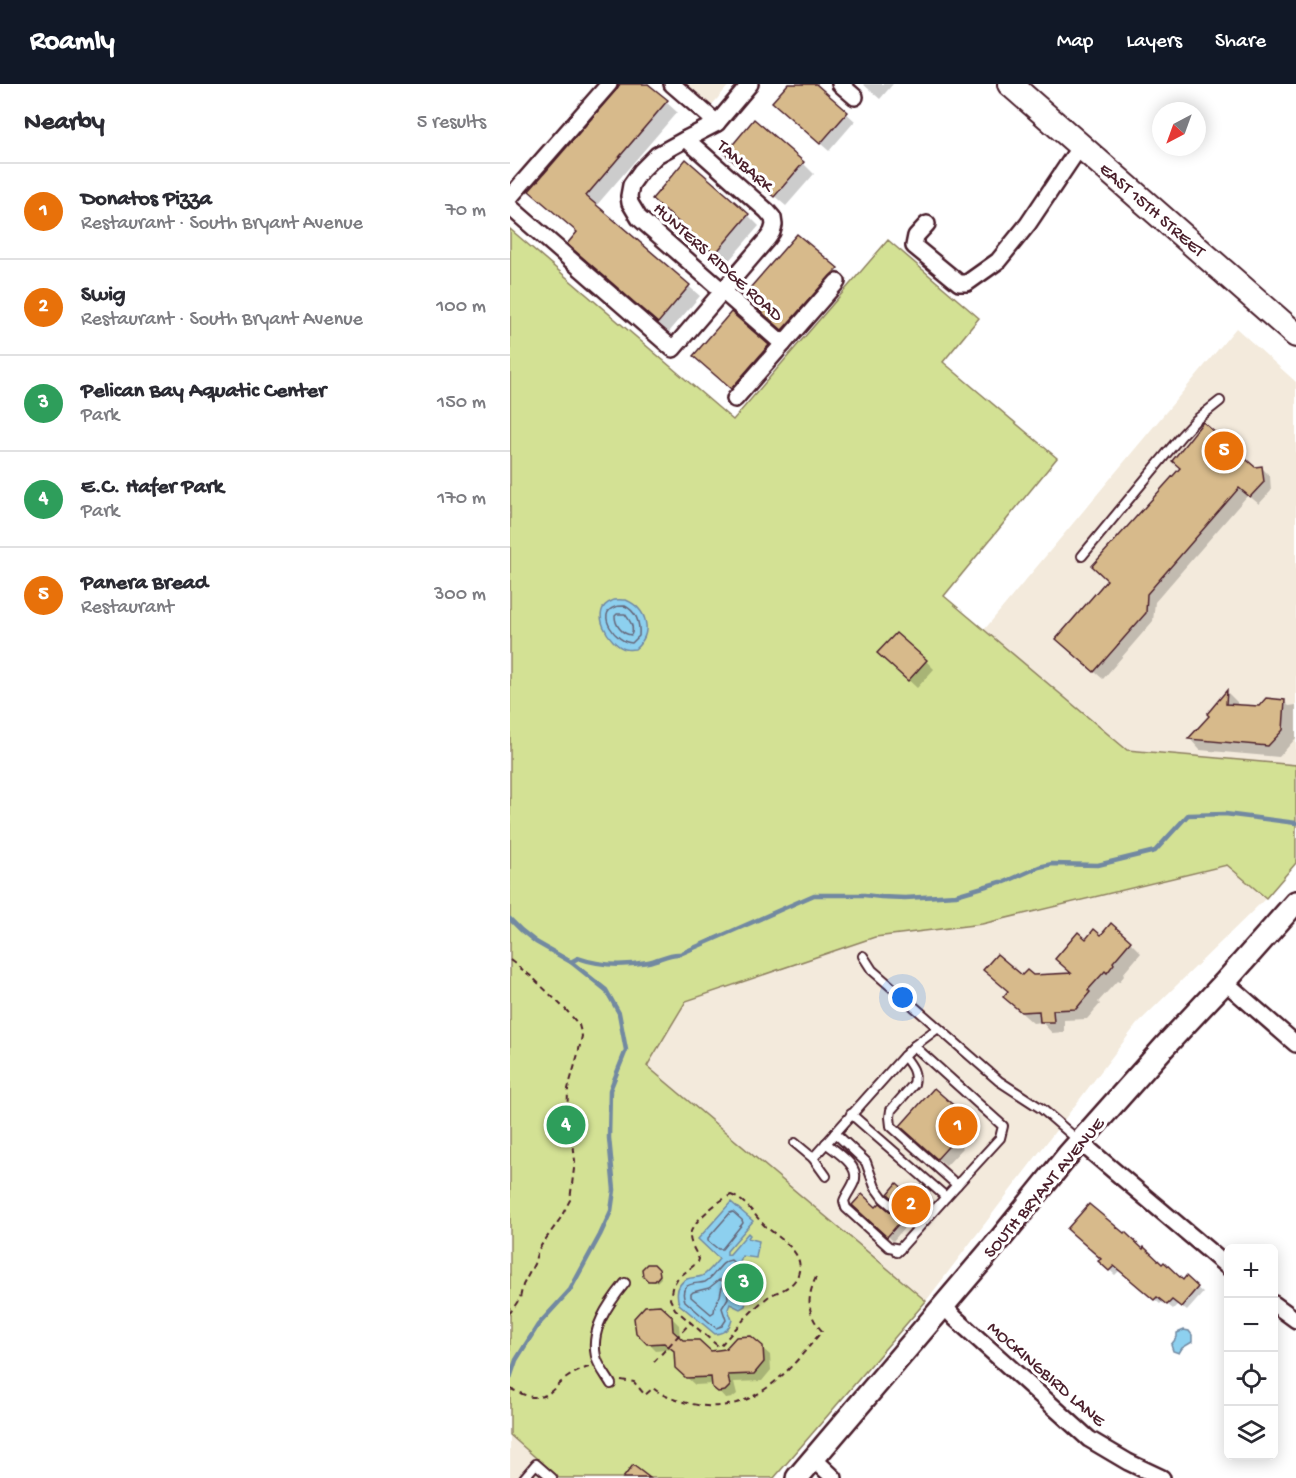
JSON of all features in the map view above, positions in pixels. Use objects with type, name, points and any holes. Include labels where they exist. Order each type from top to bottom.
[{"type":"main road","name":"EAST 15TH STREET","points":[[1010,84],[1296,335]]},
{"type":"main road","name":"SOUTH BRYANT AVENUE","points":[[797,1478],[1080,1142],[1296,902]]},
{"type":"street","points":[[510,197],[609,84]]},
{"type":"street","points":[[672,84],[717,123]]},
{"type":"street","name":"HUNTERS RIDGE ROAD","points":[[750,84],[717,123],[657,155],[631,185],[630,203],[639,218],[783,344]]},
{"type":"street","points":[[840,84],[855,97]]},
{"type":"street","name":"TANBARK","points":[[686,139],[773,218],[774,225],[768,238],[722,292]]},
{"type":"street","points":[[927,224],[916,236],[914,246],[959,283],[967,283],[998,261],[1028,224],[1081,145]]},
{"type":"street","points":[[510,207],[673,349],[722,292]]},
{"type":"street","points":[[735,399],[837,282]]},
{"type":"street","points":[[1226,982],[1296,1044]]},
{"type":"street","points":[[1080,1142],[1224,1264]]},
{"type":"street","name":"MOCKINGBIRD LANE","points":[[944,1306],[1089,1439],[1128,1462],[1162,1478]]},
{"type":"street","points":[[1278,1307],[1296,1320]]},
{"type":"street","points":[[814,1459],[834,1478]]},
{"type":"lane","points":[[1082,556],[1196,420],[1220,401]]},
{"type":"lane","points":[[863,956],[872,970],[999,1081],[1042,1108],[1080,1142]]},
{"type":"lane","points":[[813,1158],[904,1056],[938,1028]]},
{"type":"lane","points":[[826,1143],[854,1170],[855,1178],[844,1201],[846,1208],[889,1247],[898,1250],[999,1138],[1003,1126],[914,1046]]},
{"type":"lane","points":[[904,1056],[914,1070],[916,1078],[914,1084],[891,1110],[891,1126],[957,1185]]},
{"type":"lane","points":[[851,1114],[946,1197]]},
{"type":"lane","points":[[835,1133],[866,1162],[875,1187],[883,1198],[918,1228]]},
{"type":"lane","points":[[795,1143],[813,1158],[826,1176]]},
{"type":"lane","points":[[611,1384],[597,1359],[595,1345],[598,1329],[608,1306],[625,1283]]},
{"type":"lane","points":[[524,1478],[536,1464],[552,1478]]},
{"type":"path","points":[[510,960],[532,977],[567,1011],[579,1025],[582,1036],[567,1097],[567,1124],[573,1141],[574,1161],[570,1200],[560,1219],[537,1250],[534,1264],[523,1285],[520,1298],[510,1313]]},
{"type":"path","points":[[731,1195],[751,1209],[766,1226],[796,1252],[801,1266],[790,1286],[774,1293],[763,1302],[719,1347],[691,1322],[675,1309],[670,1299],[672,1288],[677,1279],[694,1266],[699,1259],[690,1240],[692,1229],[712,1208],[731,1195]]},
{"type":"path","points":[[510,1389],[534,1397],[544,1396],[580,1370],[607,1362],[621,1380],[631,1380],[645,1395],[653,1388],[672,1399],[711,1407],[748,1400],[777,1380],[822,1330],[813,1318],[809,1303],[811,1287],[816,1277]]},
{"type":"path","points":[[654,1362],[691,1322]]},
{"type":"shaded area","points":[[686,84],[730,84],[711,106]]},
{"type":"shaded area","points":[[1236,328],[1296,382],[1296,765],[1127,750],[984,630]]},
{"type":"shaded area","points":[[1228,865],[1266,898],[1137,1024],[926,1301],[647,1065],[686,1001],[875,937],[982,924]]},
{"type":"shaded area","points":[[510,1435],[559,1478],[510,1478]]},
{"type":"green space","points":[[510,229],[733,420],[888,240],[979,318],[943,362],[1057,458],[944,596],[1127,750],[1296,765],[1296,863],[1266,898],[1227,865],[982,924],[875,937],[686,1001],[647,1066],[926,1301],[774,1478],[559,1478],[510,1435]]},
{"type":"water","points":[[613,600],[626,600],[639,609],[646,622],[645,636],[635,649],[625,649],[613,641],[601,619],[605,605]]},
{"type":"water","points":[[731,1202],[753,1221],[727,1251],[727,1255],[748,1233],[750,1235],[748,1238],[759,1241],[756,1258],[742,1256],[738,1270],[758,1277],[758,1290],[754,1295],[734,1291],[734,1294],[744,1297],[745,1306],[740,1309],[730,1304],[728,1309],[732,1320],[729,1326],[724,1332],[715,1334],[679,1304],[677,1293],[683,1281],[704,1275],[719,1259],[698,1239]]},
{"type":"water","points":[[1184,1330],[1189,1331],[1192,1335],[1192,1342],[1182,1348],[1179,1353],[1173,1351],[1171,1345],[1177,1333]]},
{"type":"building","points":[[620,84],[648,84],[668,100],[586,196],[690,285],[658,323],[567,244],[577,232],[529,191]]},
{"type":"building","points":[[788,84],[816,84],[848,112],[820,144],[772,102]]},
{"type":"building","points":[[754,119],[804,162],[774,197],[725,154]]},
{"type":"building","points":[[686,159],[749,214],[715,254],[652,199]]},
{"type":"building","points":[[797,234],[838,268],[782,330],[743,296]]},
{"type":"building","points":[[731,312],[769,345],[731,389],[693,356]]},
{"type":"building","points":[[1203,422],[1255,467],[1262,466],[1264,482],[1250,497],[1239,488],[1147,594],[1146,613],[1094,672],[1056,639],[1107,580],[1092,566],[1180,468],[1172,461]]},
{"type":"building","points":[[896,633],[927,660],[908,681],[877,653]]},
{"type":"building","points":[[1227,690],[1226,704],[1259,706],[1266,698],[1285,700],[1283,730],[1268,746],[1188,739],[1209,716],[1207,714]]},
{"type":"building","points":[[1111,923],[1131,941],[1107,973],[1105,971],[1088,990],[1090,992],[1076,1009],[1053,1010],[1054,1022],[1040,1022],[1039,1011],[1021,1012],[1003,997],[1008,991],[983,970],[997,954],[1022,975],[1027,970],[1033,975],[1071,973],[1055,959],[1078,932],[1086,939],[1094,929],[1101,935]]},
{"type":"building","points":[[934,1088],[969,1119],[953,1136],[956,1138],[937,1159],[900,1126]]},
{"type":"building","points":[[897,1183],[918,1202],[909,1212],[888,1194]]},
{"type":"building","points":[[862,1194],[876,1207],[880,1203],[901,1221],[887,1237],[852,1205]]},
{"type":"building","points":[[1089,1204],[1162,1264],[1164,1262],[1183,1280],[1186,1276],[1198,1287],[1181,1307],[1172,1300],[1167,1305],[1157,1297],[1154,1300],[1114,1266],[1109,1271],[1098,1261],[1101,1259],[1067,1229]]},
{"type":"building","points":[[647,1264],[654,1264],[659,1269],[660,1275],[655,1281],[648,1281],[643,1276],[642,1269]]},
{"type":"building","points":[[660,1305],[672,1316],[673,1331],[683,1340],[699,1340],[711,1351],[725,1349],[736,1337],[751,1336],[763,1346],[764,1362],[754,1374],[728,1375],[730,1386],[725,1391],[718,1392],[712,1387],[711,1377],[686,1378],[675,1368],[674,1351],[664,1343],[647,1344],[636,1333],[634,1318],[645,1306]]},
{"type":"building","points":[[633,1465],[650,1478],[623,1478]]},
{"type":"waterway","points":[[571,962],[578,958],[604,964],[630,964],[680,954],[814,895],[905,898],[956,895],[1005,882],[1039,867],[1052,864],[1098,865],[1155,851],[1188,815],[1225,814],[1296,823]]},
{"type":"waterway","points":[[510,919],[536,942],[571,962],[606,990],[619,1013],[626,1050],[610,1090],[609,1138],[614,1190],[611,1211],[570,1290],[538,1325],[516,1360],[510,1378]]},
{"type":"place","name":"Panera Bread","points":[[1224,451]]},
{"type":"place","name":"E.C. Hafer Park","points":[[566,1125]]},
{"type":"place","name":"Donatos Pizza","points":[[958,1126]]},
{"type":"place","name":"Swig","points":[[911,1205]]},
{"type":"place","name":"Pelican Bay Aquatic Center","points":[[744,1283]]}]
